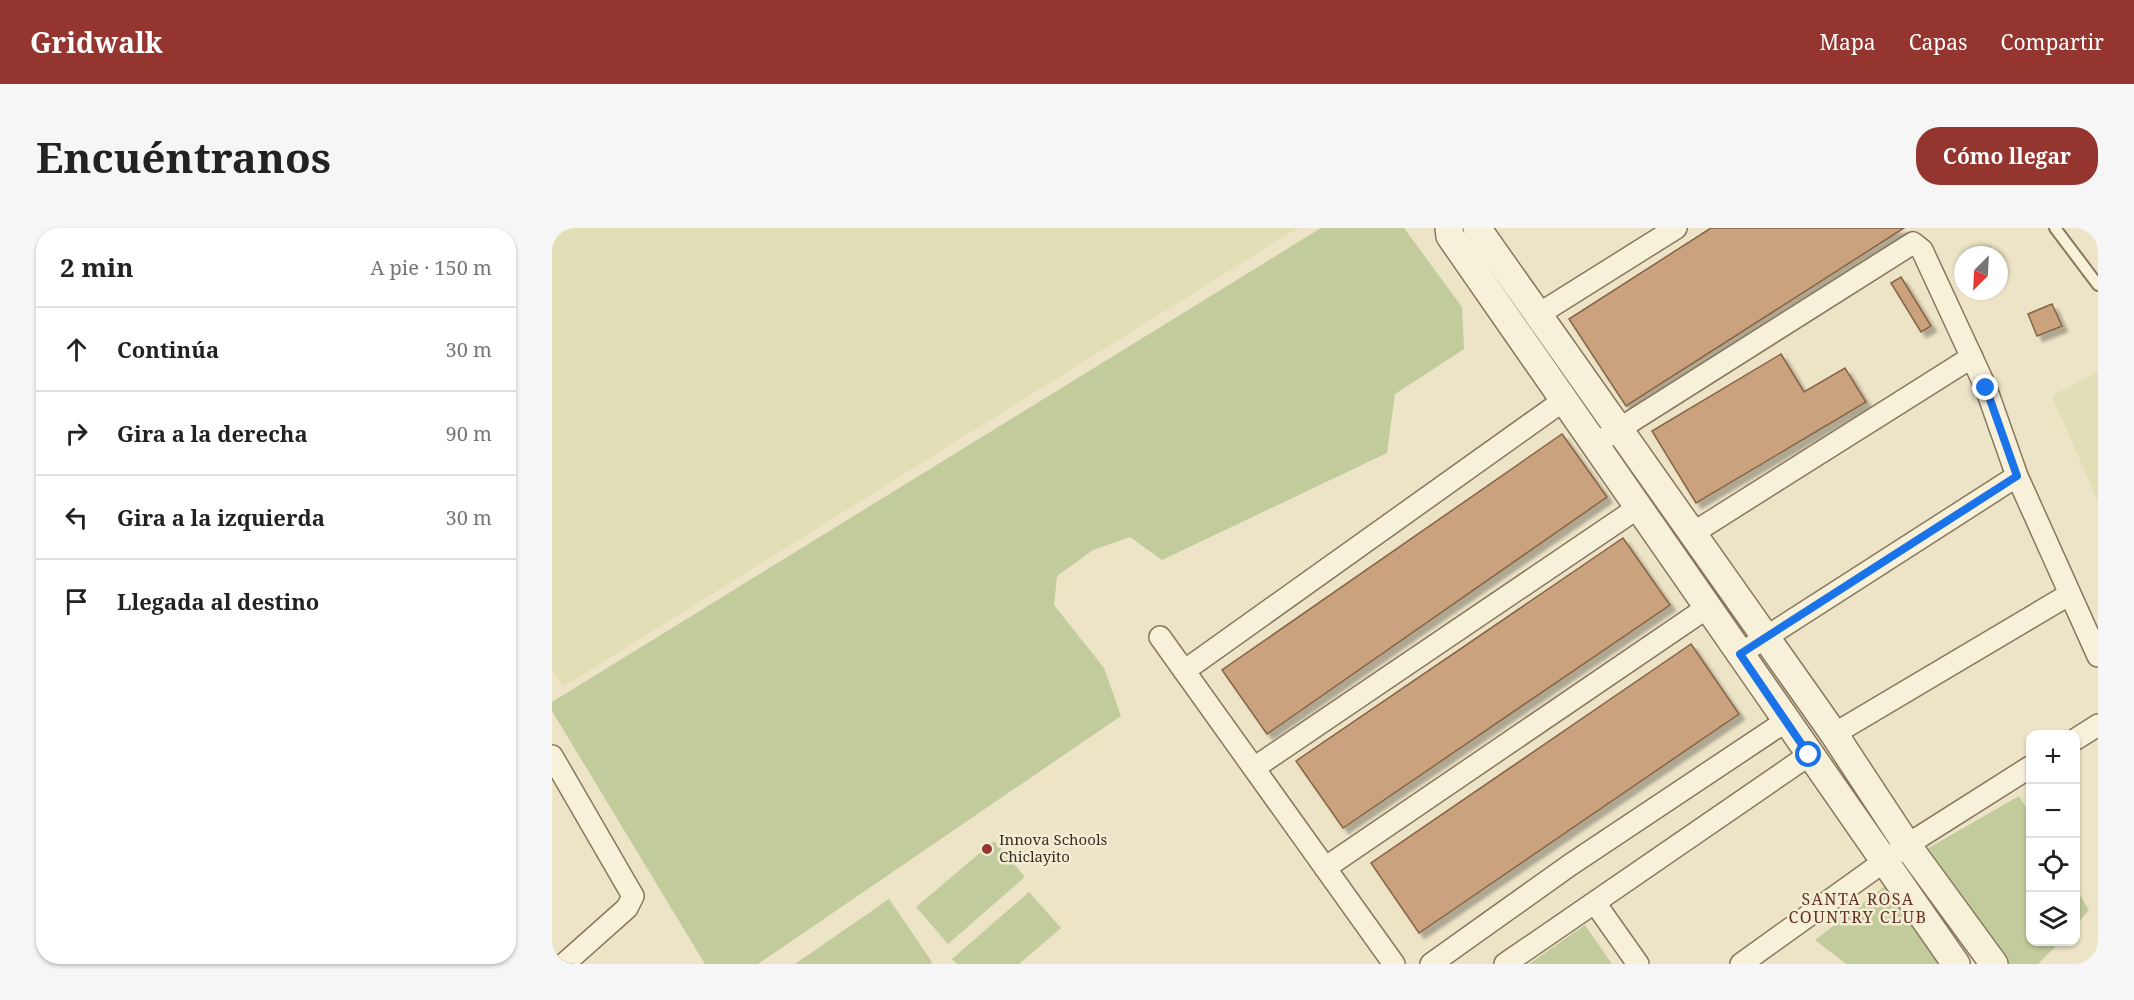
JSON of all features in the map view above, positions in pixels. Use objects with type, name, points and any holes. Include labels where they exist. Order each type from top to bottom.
[{"type":"street","points":[[1449,228],[1450,236],[1564,400],[1597,443],[1809,755],[1956,964]]},
{"type":"street","points":[[1477,228],[1834,734],[1907,845],[1994,964]]},
{"type":"street","points":[[1539,314],[1676,228]]},
{"type":"street","points":[[1597,443],[1913,243],[1922,250],[1986,388],[2017,476],[2098,656]]},
{"type":"street","points":[[1693,532],[1972,357]]},
{"type":"street","points":[[1184,671],[1564,400]]},
{"type":"street","points":[[1740,654],[2017,476]]},
{"type":"street","points":[[1254,768],[1639,507]]},
{"type":"street","points":[[1834,734],[2070,594]]},
{"type":"street","points":[[1325,868],[1708,608]]},
{"type":"street","points":[[1160,637],[1394,964]]},
{"type":"street","points":[[1431,964],[1570,864],[1786,721]]},
{"type":"street","points":[[2080,736],[2098,725]]},
{"type":"street","points":[[1505,964],[1809,755]]},
{"type":"street","points":[[552,756],[633,896],[627,908],[564,964]]},
{"type":"street","points":[[1741,964],[1907,845],[2026,770]]},
{"type":"street","points":[[1594,903],[1638,964]]},
{"type":"lane","points":[[2055,228],[2098,285]]},
{"type":"shaded area","points":[[552,228],[1298,228],[563,687],[552,669]]},
{"type":"shaded area","points":[[2098,371],[2098,502],[2052,396]]},
{"type":"green space","points":[[1321,228],[1404,228],[1462,307],[1464,349],[1395,394],[1387,453],[1162,560],[1130,537],[1093,550],[1057,576],[1054,605],[1104,668],[1121,716],[758,964],[705,964],[552,711],[552,702]]},
{"type":"green space","points":[[2019,796],[2026,808],[2026,946],[2056,946],[2038,964],[2009,964],[1925,850]]},
{"type":"green space","points":[[994,841],[1025,877],[948,944],[916,907]]},
{"type":"green space","points":[[1889,883],[1941,964],[1846,964],[1815,940]]},
{"type":"green space","points":[[1029,892],[1061,928],[1019,964],[957,964],[952,959]]},
{"type":"green space","points":[[2080,895],[2089,910],[2080,920]]},
{"type":"green space","points":[[889,899],[932,962],[930,964],[795,964]]},
{"type":"green space","points":[[1585,925],[1612,964],[1529,964]]},
{"type":"building","points":[[1711,228],[1904,228],[1626,406],[1569,319]]},
{"type":"building","points":[[1901,277],[1931,326],[1921,332],[1891,283]]},
{"type":"building","points":[[2052,304],[2062,326],[2037,336],[2028,314]]},
{"type":"building","points":[[1781,354],[1804,392],[1845,368],[1866,402],[1696,503],[1652,431]]},
{"type":"building","points":[[1562,434],[1607,497],[1267,734],[1222,670]]},
{"type":"building","points":[[1623,538],[1670,605],[1343,828],[1296,761]]},
{"type":"building","points":[[1691,644],[1739,714],[1419,933],[1371,863]]},
{"type":"place","name":"Innova Schools Chiclayito","points":[[987,849]]},
{"type":"district","name":"SANTA ROSA COUNTRY CLUB","points":[[1858,908]]},
{"type":"route","points":[[1809,755],[1740,654],[2017,476],[1986,388]]}]
